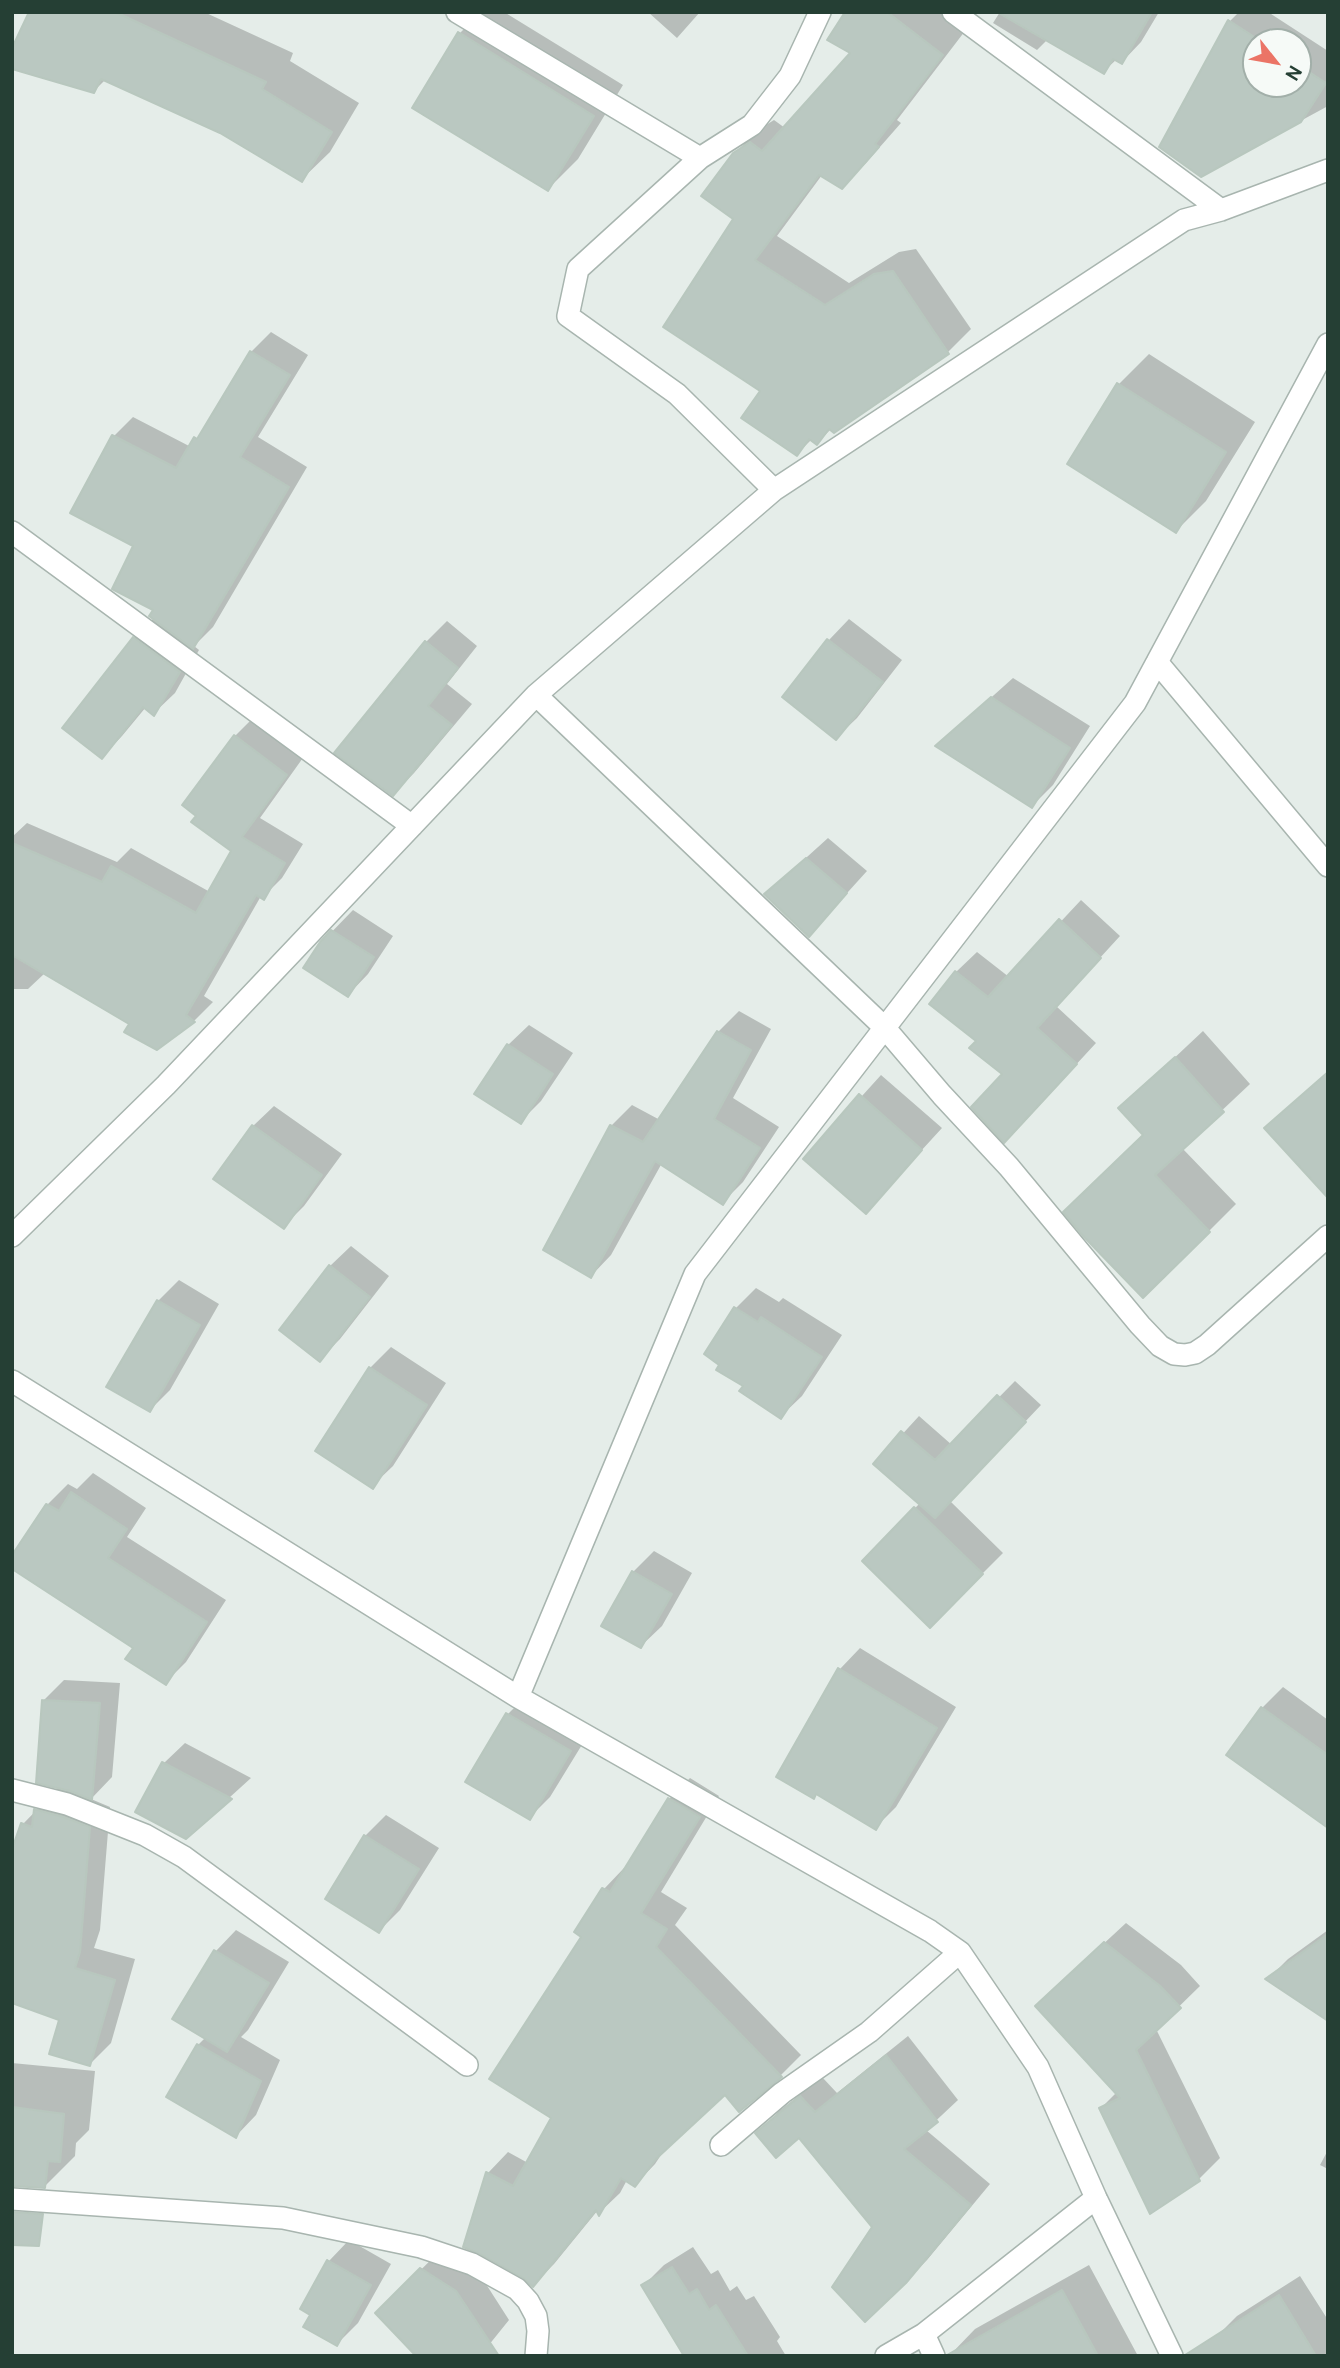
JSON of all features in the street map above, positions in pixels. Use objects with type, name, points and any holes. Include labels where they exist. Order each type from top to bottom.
[{"type":"street","points":[[457,12],[700,158]]},
{"type":"street","points":[[774,490],[677,394],[568,316],[578,269],[700,158],[752,124],[790,76],[820,12]]},
{"type":"street","points":[[953,12],[1220,210]]},
{"type":"street","points":[[12,1236],[166,1085],[536,695],[774,490],[1184,220],[1220,210],[1328,170]]},
{"type":"street","points":[[518,1698],[695,1273],[1135,704],[1328,344]]},
{"type":"street","points":[[12,532],[412,826]]},
{"type":"street","points":[[1157,662],[1328,866]]},
{"type":"street","points":[[536,695],[884,1027],[1009,1167],[1160,1346],[1174,1354],[1195,1353],[1328,1236]]},
{"type":"street","points":[[12,1381],[518,1698],[918,1924],[960,1952],[1038,2067],[1096,2198],[1172,2356]]},
{"type":"street","points":[[12,1790],[67,1804],[145,1836],[184,1857],[467,2065]]},
{"type":"street","points":[[721,2145],[782,2093],[869,2032],[960,1952]]},
{"type":"street","points":[[886,2356],[924,2334],[1096,2198]]},
{"type":"street","points":[[12,2199],[283,2218],[421,2247],[472,2264],[517,2289],[536,2316],[536,2356]]},
{"type":"street","points":[[924,2334],[934,2356]]},
{"type":"building","points":[[29,12],[115,12],[266,82],[262,89],[332,132],[302,182],[220,133],[101,79],[94,93],[12,69],[12,48]]},
{"type":"building","points":[[845,12],[887,12],[943,55],[875,144],[879,147],[842,189],[819,175],[755,260],[825,305],[874,274],[893,271],[949,354],[834,433],[829,429],[817,445],[809,439],[797,456],[741,418],[760,391],[663,327],[733,219],[701,196],[733,153],[750,142],[762,151],[850,53],[827,40]]},
{"type":"building","points":[[997,12],[1152,12],[1122,64],[1113,59],[1104,74]]},
{"type":"building","points":[[1228,20],[1242,29],[1242,98],[1312,98],[1312,74],[1326,83],[1301,122],[1201,177],[1159,147]]},
{"type":"building","points":[[458,32],[594,116],[548,191],[412,108]]},
{"type":"building","points":[[250,351],[290,375],[240,457],[289,487],[193,649],[149,616],[153,610],[112,589],[133,546],[70,513],[112,435],[176,468],[194,437],[197,439]]},
{"type":"building","points":[[1117,383],[1226,452],[1176,533],[1067,464]]},
{"type":"building","points":[[133,637],[180,672],[154,716],[143,707],[102,759],[62,728]]},
{"type":"building","points":[[827,639],[883,682],[836,740],[782,697]]},
{"type":"building","points":[[425,641],[458,668],[428,706],[452,725],[393,796],[334,753]]},
{"type":"building","points":[[991,697],[1070,748],[1032,808],[935,746]]},
{"type":"building","points":[[234,735],[287,775],[242,837],[285,863],[264,900],[256,895],[186,1015],[195,1022],[157,1050],[124,1032],[129,1024],[12,955],[12,843],[102,882],[111,866],[196,913],[231,851],[191,822],[196,816],[182,805]]},
{"type":"building","points":[[806,858],[847,893],[809,937],[764,894]]},
{"type":"building","points":[[1059,919],[1101,958],[1037,1028],[1077,1064],[1004,1143],[971,1107],[1002,1074],[969,1048],[976,1041],[929,1004],[955,971],[988,997]]},
{"type":"building","points":[[331,930],[374,957],[348,997],[303,968]]},
{"type":"building","points":[[717,1031],[751,1050],[714,1119],[760,1148],[723,1205],[655,1161],[591,1278],[543,1250],[610,1125],[643,1142]]},
{"type":"building","points":[[507,1044],[553,1074],[521,1124],[474,1094]]},
{"type":"building","points":[[1175,1057],[1224,1112],[1155,1175],[1210,1232],[1143,1298],[1063,1212],[1143,1135],[1118,1108]]},
{"type":"building","points":[[1328,1072],[1328,1198],[1264,1128]]},
{"type":"building","points":[[859,1094],[922,1150],[866,1214],[803,1159]]},
{"type":"building","points":[[252,1125],[322,1175],[284,1229],[213,1179]]},
{"type":"building","points":[[329,1265],[370,1297],[320,1362],[279,1330]]},
{"type":"building","points":[[157,1300],[200,1325],[150,1412],[106,1387]]},
{"type":"building","points":[[734,1307],[758,1322],[761,1317],[822,1357],[781,1419],[739,1391],[743,1386],[716,1370],[719,1365],[704,1354]]},
{"type":"building","points":[[369,1367],[427,1405],[373,1489],[315,1451]]},
{"type":"building","points":[[997,1395],[1026,1422],[935,1518],[873,1464],[901,1431],[935,1460]]},
{"type":"building","points":[[71,1492],[127,1529],[108,1558],[207,1622],[166,1685],[125,1659],[133,1648],[12,1569],[12,1555],[46,1504],[59,1511]]},
{"type":"building","points":[[914,1507],[983,1574],[930,1628],[862,1561]]},
{"type":"building","points":[[632,1571],[672,1594],[641,1648],[601,1626]]},
{"type":"building","points":[[838,1668],[937,1728],[876,1830],[816,1794],[814,1799],[776,1777]]},
{"type":"building","points":[[42,1700],[100,1703],[92,1800],[70,1791],[36,1783]]},
{"type":"building","points":[[1261,1707],[1328,1755],[1328,1828],[1226,1755]]},
{"type":"building","points":[[506,1713],[571,1751],[530,1820],[465,1782]]},
{"type":"building","points":[[162,1762],[232,1799],[186,1839],[135,1812]]},
{"type":"building","points":[[668,1798],[700,1817],[641,1913],[667,1929],[656,1947],[782,2077],[739,2112],[725,2095],[656,2159],[635,2187],[621,2178],[599,2216],[596,2210],[533,2287],[523,2278],[463,2247],[486,2172],[513,2186],[551,2118],[489,2079],[581,1937],[574,1932],[602,1888],[610,1892]]},
{"type":"building","points":[[34,1809],[90,1827],[80,1952],[75,1968],[115,1980],[90,2066],[49,2054],[59,2020],[12,2003],[12,1849],[21,1823],[32,1827]]},
{"type":"building","points":[[364,1835],[419,1869],[379,1933],[325,1899]]},
{"type":"building","points":[[1328,1934],[1328,2021],[1265,1979]]},
{"type":"building","points":[[1104,1942],[1160,1986],[1181,2008],[1136,2050],[1200,2181],[1150,2214],[1099,2108],[1120,2098],[1035,2006]]},
{"type":"building","points":[[214,1950],[269,1983],[227,2052],[172,2019]]},
{"type":"building","points":[[197,2044],[261,2081],[236,2138],[166,2097]]},
{"type":"building","points":[[886,2055],[938,2122],[904,2149],[971,2205],[906,2283],[865,2322],[832,2287],[872,2227],[799,2138],[776,2158],[755,2133],[800,2096],[815,2112]]},
{"type":"building","points":[[12,2107],[64,2114],[60,2162],[48,2161],[45,2188],[12,2186]]},
{"type":"building","points":[[12,2212],[43,2214],[39,2246],[12,2245]]},
{"type":"building","points":[[327,2260],[371,2285],[337,2346],[303,2327],[310,2315],[300,2309]]},
{"type":"building","points":[[672,2267],[689,2294],[697,2289],[709,2310],[716,2305],[748,2356],[684,2356],[641,2285]]},
{"type":"building","points":[[420,2268],[456,2291],[499,2356],[416,2356],[375,2313]]},
{"type":"building","points":[[1062,2290],[1098,2356],[947,2356],[947,2355]]},
{"type":"building","points":[[1279,2295],[1316,2356],[1185,2356],[1185,2355]]}]
